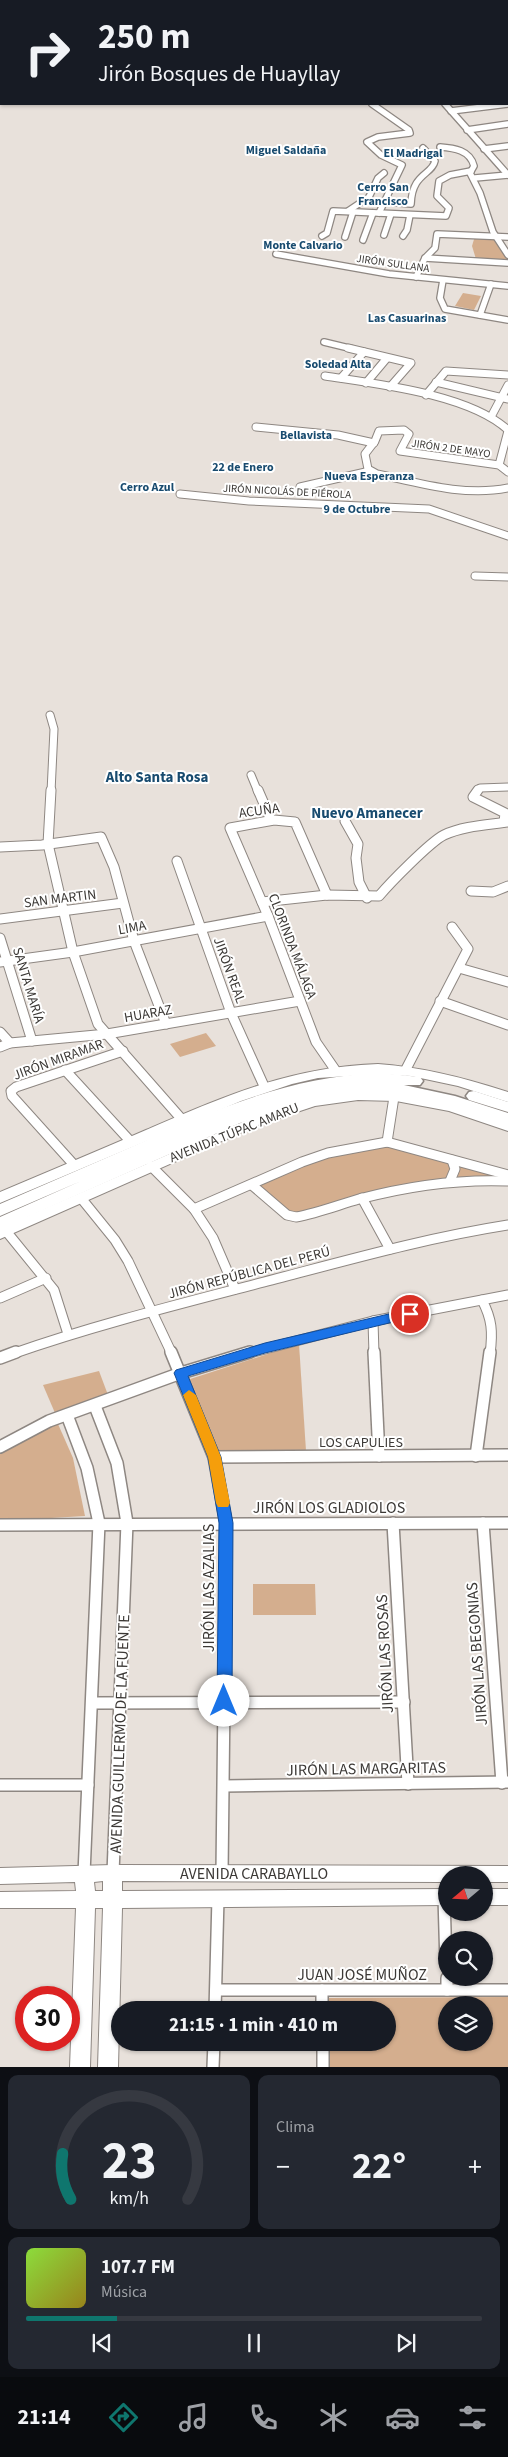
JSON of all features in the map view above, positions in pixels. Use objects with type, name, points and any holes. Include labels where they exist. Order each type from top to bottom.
[{"type":"highway","name":"AVENIDA TÚPAC AMARU","points":[[1,1199],[190,1128],[276,1092],[325,1081],[356,1077],[385,1078],[441,1086],[508,1107]]},
{"type":"highway","name":"AVENIDA TÚPAC AMARU","points":[[2,1229],[190,1128],[299,1097],[365,1088],[431,1094],[508,1119]]},
{"type":"main road","name":"AVENIDA TÚPAC AMARU","points":[[1,1199],[131,1142],[190,1128],[264,1086],[336,1071],[379,1069],[405,1071],[459,1082],[508,1096]]},
{"type":"main road","name":"AVENIDA TÚPAC AMARU","points":[[2,1229],[81,1198],[281,1110],[304,1103],[358,1095],[394,1097],[438,1102],[508,1126]]},
{"type":"main road","name":"AVENIDA CARABAYLLO","points":[[0,1876],[113,1873],[508,1874]]},
{"type":"main road","name":"AVENIDA GUILLERMO DE LA FUENTE","points":[[108,2067],[113,1873]]},
{"type":"main road","name":"AVENIDA GUILLERMO DE LA FUENTE","points":[[80,2067],[86,1899],[84,1874]]},
{"type":"main road","name":"AVENIDA CARABAYLLO","points":[[0,1900],[438,1897]]},
{"type":"main road","points":[[493,1897],[508,1897]]},
{"type":"street","points":[[364,240],[364,231],[376,213],[387,202],[395,177],[402,165],[381,155],[367,142],[378,137],[410,133],[409,130],[373,105]]},
{"type":"street","points":[[446,105],[508,175]]},
{"type":"street","points":[[451,111],[500,105]]},
{"type":"street","points":[[467,130],[508,124]]},
{"type":"street","points":[[484,149],[508,146]]},
{"type":"street","points":[[440,147],[456,149],[468,154],[474,162],[471,171],[495,236],[508,255]]},
{"type":"street","points":[[387,202],[412,204],[411,195],[416,179],[434,166],[434,161],[423,148]]},
{"type":"street","points":[[322,236],[327,233],[332,212],[447,216],[449,208],[437,196],[438,183],[450,175],[471,171]]},
{"type":"street","points":[[350,212],[369,197],[378,178],[384,173]]},
{"type":"street","points":[[475,178],[508,175]]},
{"type":"street","points":[[345,237],[346,229],[352,218],[350,212]]},
{"type":"street","points":[[384,234],[391,214]]},
{"type":"street","points":[[403,236],[407,230],[410,215]]},
{"type":"street","points":[[416,277],[425,258],[436,248],[437,234],[508,236]]},
{"type":"street","name":"JIRÓN SULLANA","points":[[276,254],[416,277],[508,286]]},
{"type":"street","points":[[425,258],[508,263]]},
{"type":"street","points":[[443,280],[440,298],[446,309],[508,320]]},
{"type":"street","points":[[480,315],[491,284]]},
{"type":"street","points":[[324,342],[411,362],[390,387]]},
{"type":"street","points":[[341,378],[364,352]]},
{"type":"street","points":[[366,383],[388,358]]},
{"type":"street","points":[[426,395],[446,371],[508,375]]},
{"type":"street","points":[[325,376],[426,395],[492,416],[505,425],[508,430],[499,464],[508,472]]},
{"type":"street","points":[[436,382],[505,399]]},
{"type":"street","points":[[492,416],[505,399],[508,385]]},
{"type":"street","points":[[256,426],[338,435],[374,443],[365,454],[373,472]]},
{"type":"street","name":"JIRÓN 2 DE MAYO","points":[[374,443],[379,432],[406,430],[409,434],[400,450],[449,459],[499,464]]},
{"type":"street","points":[[300,487],[373,472],[469,490],[487,491],[508,488]]},
{"type":"street","name":"JIRÓN NICOLÁS DE PIÉROLA","points":[[180,494],[249,501],[398,506],[429,510],[508,536]]},
{"type":"street","points":[[475,576],[508,578]]},
{"type":"street","points":[[50,715],[54,729],[48,844],[73,952],[98,1024],[190,1128]]},
{"type":"street","points":[[251,776],[271,820]]},
{"type":"street","points":[[262,902],[327,895],[367,898],[378,896],[442,836],[457,830],[506,822],[505,813],[474,797],[480,788],[508,787]]},
{"type":"street","name":"ACUÑA","points":[[230,828],[271,820],[292,819],[327,895]]},
{"type":"street","points":[[345,821],[358,844],[356,858],[359,874],[358,882],[367,898]]},
{"type":"street","name":"CLORINDA MÁLAGA","points":[[230,828],[268,916],[316,1042],[336,1071]]},
{"type":"street","points":[[0,847],[48,844],[101,837],[114,867],[134,941],[166,1024]]},
{"type":"street","name":"JIRÓN REAL","points":[[177,861],[231,1013],[264,1086]]},
{"type":"street","points":[[471,892],[493,892],[508,886]]},
{"type":"street","name":"SAN MARTIN","points":[[0,919],[123,904]]},
{"type":"street","name":"LIMA","points":[[3,961],[73,952],[268,916]]},
{"type":"street","points":[[405,1071],[468,949],[452,927]]},
{"type":"street","name":"SANTA MARÍA","points":[[0,938],[3,961],[32,1041]]},
{"type":"street","points":[[458,968],[508,982]]},
{"type":"street","name":"HUARAZ","points":[[0,1047],[10,1043],[107,1034],[300,1001]]},
{"type":"street","points":[[440,1001],[508,1025]]},
{"type":"street","points":[[0,1032],[10,1043]]},
{"type":"street","name":"JIRÓN MIRAMAR","points":[[75,1166],[12,1096],[11,1091],[16,1087],[123,1051]]},
{"type":"street","points":[[65,1070],[131,1142]]},
{"type":"street","points":[[387,1142],[394,1097]]},
{"type":"street","points":[[194,1209],[302,1162],[328,1153],[387,1142],[508,1175]]},
{"type":"street","points":[[450,1181],[455,1169],[452,1160]]},
{"type":"street","points":[[151,1166],[194,1209],[213,1238],[236,1289]]},
{"type":"street","points":[[252,1185],[287,1215],[296,1217],[362,1198],[450,1181],[508,1181]]},
{"type":"street","points":[[81,1198],[115,1240],[153,1311],[168,1344]]},
{"type":"street","points":[[362,1198],[390,1249]]},
{"type":"street","name":"JIRÓN REPÚBLICA DEL PERÚ","points":[[0,1358],[68,1334],[236,1289],[390,1249],[469,1231],[508,1225]]},
{"type":"street","points":[[2,1229],[46,1278],[54,1290],[68,1334]]},
{"type":"street","points":[[0,1298],[46,1278]]},
{"type":"street","points":[[0,1447],[25,1432],[181,1373],[265,1348],[373,1321],[508,1295]]},
{"type":"street","points":[[476,1456],[493,1331],[490,1315],[482,1300]]},
{"type":"street","points":[[373,1321],[379,1456]]},
{"type":"street","name":"JIRÓN LAS AZALIAS","points":[[168,1344],[214,1457],[226,1523],[222,1873]]},
{"type":"street","name":"AVENIDA GUILLERMO DE LA FUENTE","points":[[95,1406],[119,1463],[125,1490],[127,1523],[113,1873]]},
{"type":"street","name":"AVENIDA GUILLERMO DE LA FUENTE","points":[[67,1415],[87,1461],[94,1489],[99,1523],[84,1874]]},
{"type":"street","name":"LOS CAPULIES","points":[[214,1457],[508,1456]]},
{"type":"street","name":"JIRÓN LOS GLADIOLOS","points":[[0,1525],[99,1523],[508,1523]]},
{"type":"street","name":"JIRÓN LAS ROSAS","points":[[393,1523],[408,1784]]},
{"type":"street","name":"JIRÓN LAS BEGONIAS","points":[[483,1523],[505,1782]]},
{"type":"street","points":[[92,1703],[224,1701],[404,1702]]},
{"type":"street","name":"JIRÓN LAS MARGARITAS","points":[[224,1786],[505,1782]]},
{"type":"street","points":[[0,1785],[88,1785]]},
{"type":"street","points":[[216,2001],[218,1898]]},
{"type":"street","name":"JUAN JOSÉ MUÑOZ","points":[[216,1990],[322,1990],[438,1984]]},
{"type":"street","name":"JUAN JOSÉ MUÑOZ","points":[[467,1986],[508,1990]]},
{"type":"street","points":[[322,1990],[322,2001]]},
{"type":"street","points":[[214,2051],[214,2067]]},
{"type":"street","points":[[322,2051],[323,2067]]},
{"type":"shaded area","points":[[475,236],[493,236],[508,257],[508,261],[476,259],[472,246]]},
{"type":"shaded area","points":[[463,293],[481,296],[474,310],[455,306]]},
{"type":"shaded area","points":[[206,1033],[216,1046],[180,1057],[170,1044]]},
{"type":"shaded area","points":[[389,1145],[508,1178],[449,1178],[427,1181],[298,1213],[289,1212],[260,1186],[301,1166],[330,1156]]},
{"type":"shaded area","points":[[299,1344],[306,1451],[216,1454],[187,1380]]},
{"type":"shaded area","points":[[99,1371],[108,1395],[55,1413],[43,1385]]},
{"type":"shaded area","points":[[58,1424],[73,1458],[85,1516],[0,1521],[0,1452],[19,1440]]},
{"type":"shaded area","points":[[253,1584],[315,1584],[316,1615],[253,1615]]},
{"type":"shaded area","points":[[438,1997],[438,2051],[493,2051],[493,1997],[508,1997],[508,2067],[328,2067],[328,2051],[396,2051],[396,2001],[329,2001],[329,1998]]},
{"type":"slow traffic","points":[[189,1395],[214,1457],[223,1503]]},
{"type":"district","name":"Miguel Saldaña","points":[[286,150]]},
{"type":"district","name":"El Madrigal","points":[[413,153]]},
{"type":"district","name":"Cerro San Francisco","points":[[383,194]]},
{"type":"district","name":"Monte Calvario","points":[[303,245]]},
{"type":"district","name":"Las Casuarinas","points":[[407,318]]},
{"type":"district","name":"Soledad Alta","points":[[338,364]]},
{"type":"district","name":"Bellavista","points":[[306,435]]},
{"type":"district","name":"22 de Enero","points":[[243,467]]},
{"type":"district","name":"Nueva Esperanza","points":[[369,476]]},
{"type":"district","name":"Cerro Azul","points":[[147,487]]},
{"type":"district","name":"9 de Octubre","points":[[357,509]]},
{"type":"district","name":"Alto Santa Rosa","points":[[157,777]]},
{"type":"district","name":"Nuevo Amanecer","points":[[367,813]]},
{"type":"route","points":[[224,1701],[226,1523],[214,1457],[181,1373],[265,1348],[373,1321],[410,1314]]}]
